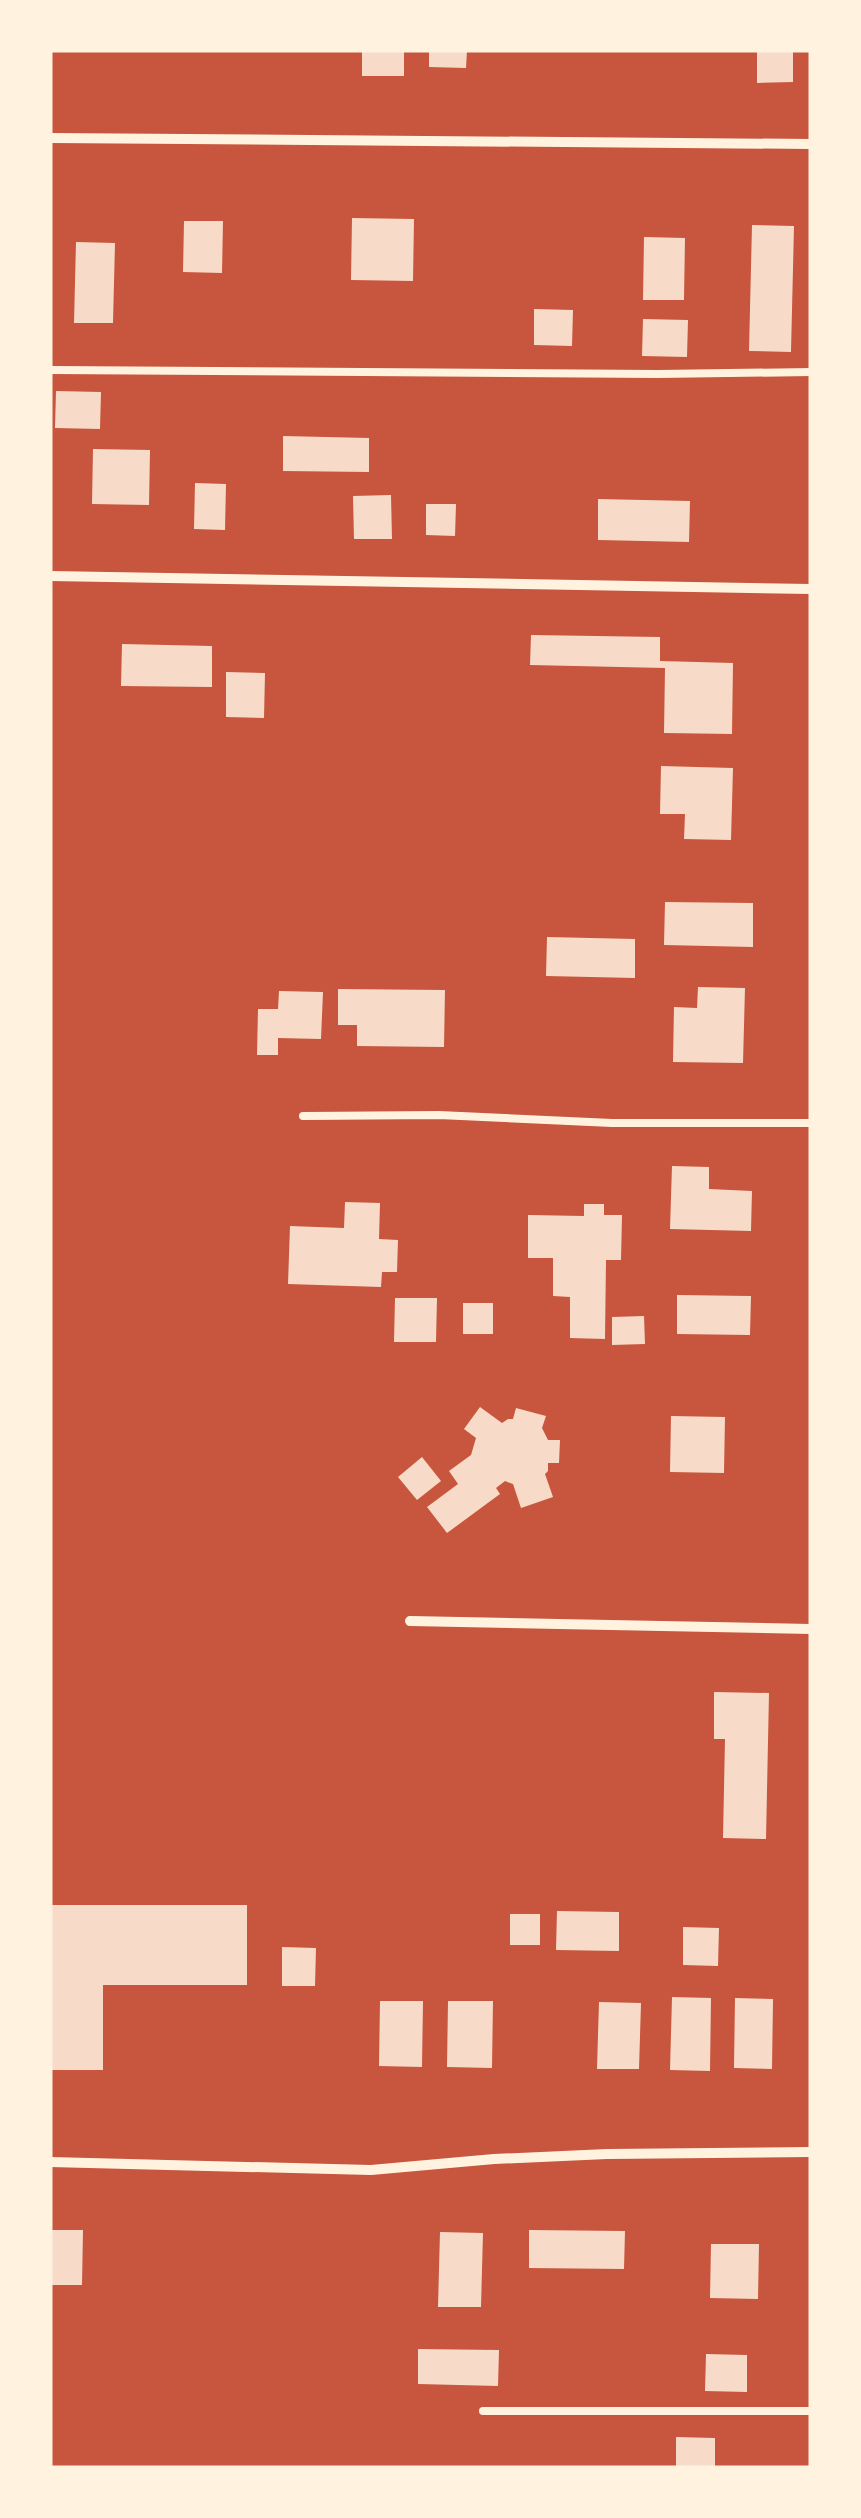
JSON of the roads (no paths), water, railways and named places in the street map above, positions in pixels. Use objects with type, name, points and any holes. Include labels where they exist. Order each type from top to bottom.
[{"type":"street","points":[[50,138],[811,144]]},
{"type":"street","points":[[50,576],[811,590]]},
{"type":"street","points":[[410,1621],[811,1629]]},
{"type":"street","points":[[50,2162],[371,2170],[494,2158],[811,2152]]},
{"type":"lane","points":[[50,370],[811,372]]},
{"type":"lane","points":[[303,1116],[811,1123]]},
{"type":"lane","points":[[482,2411],[811,2411]]}]
